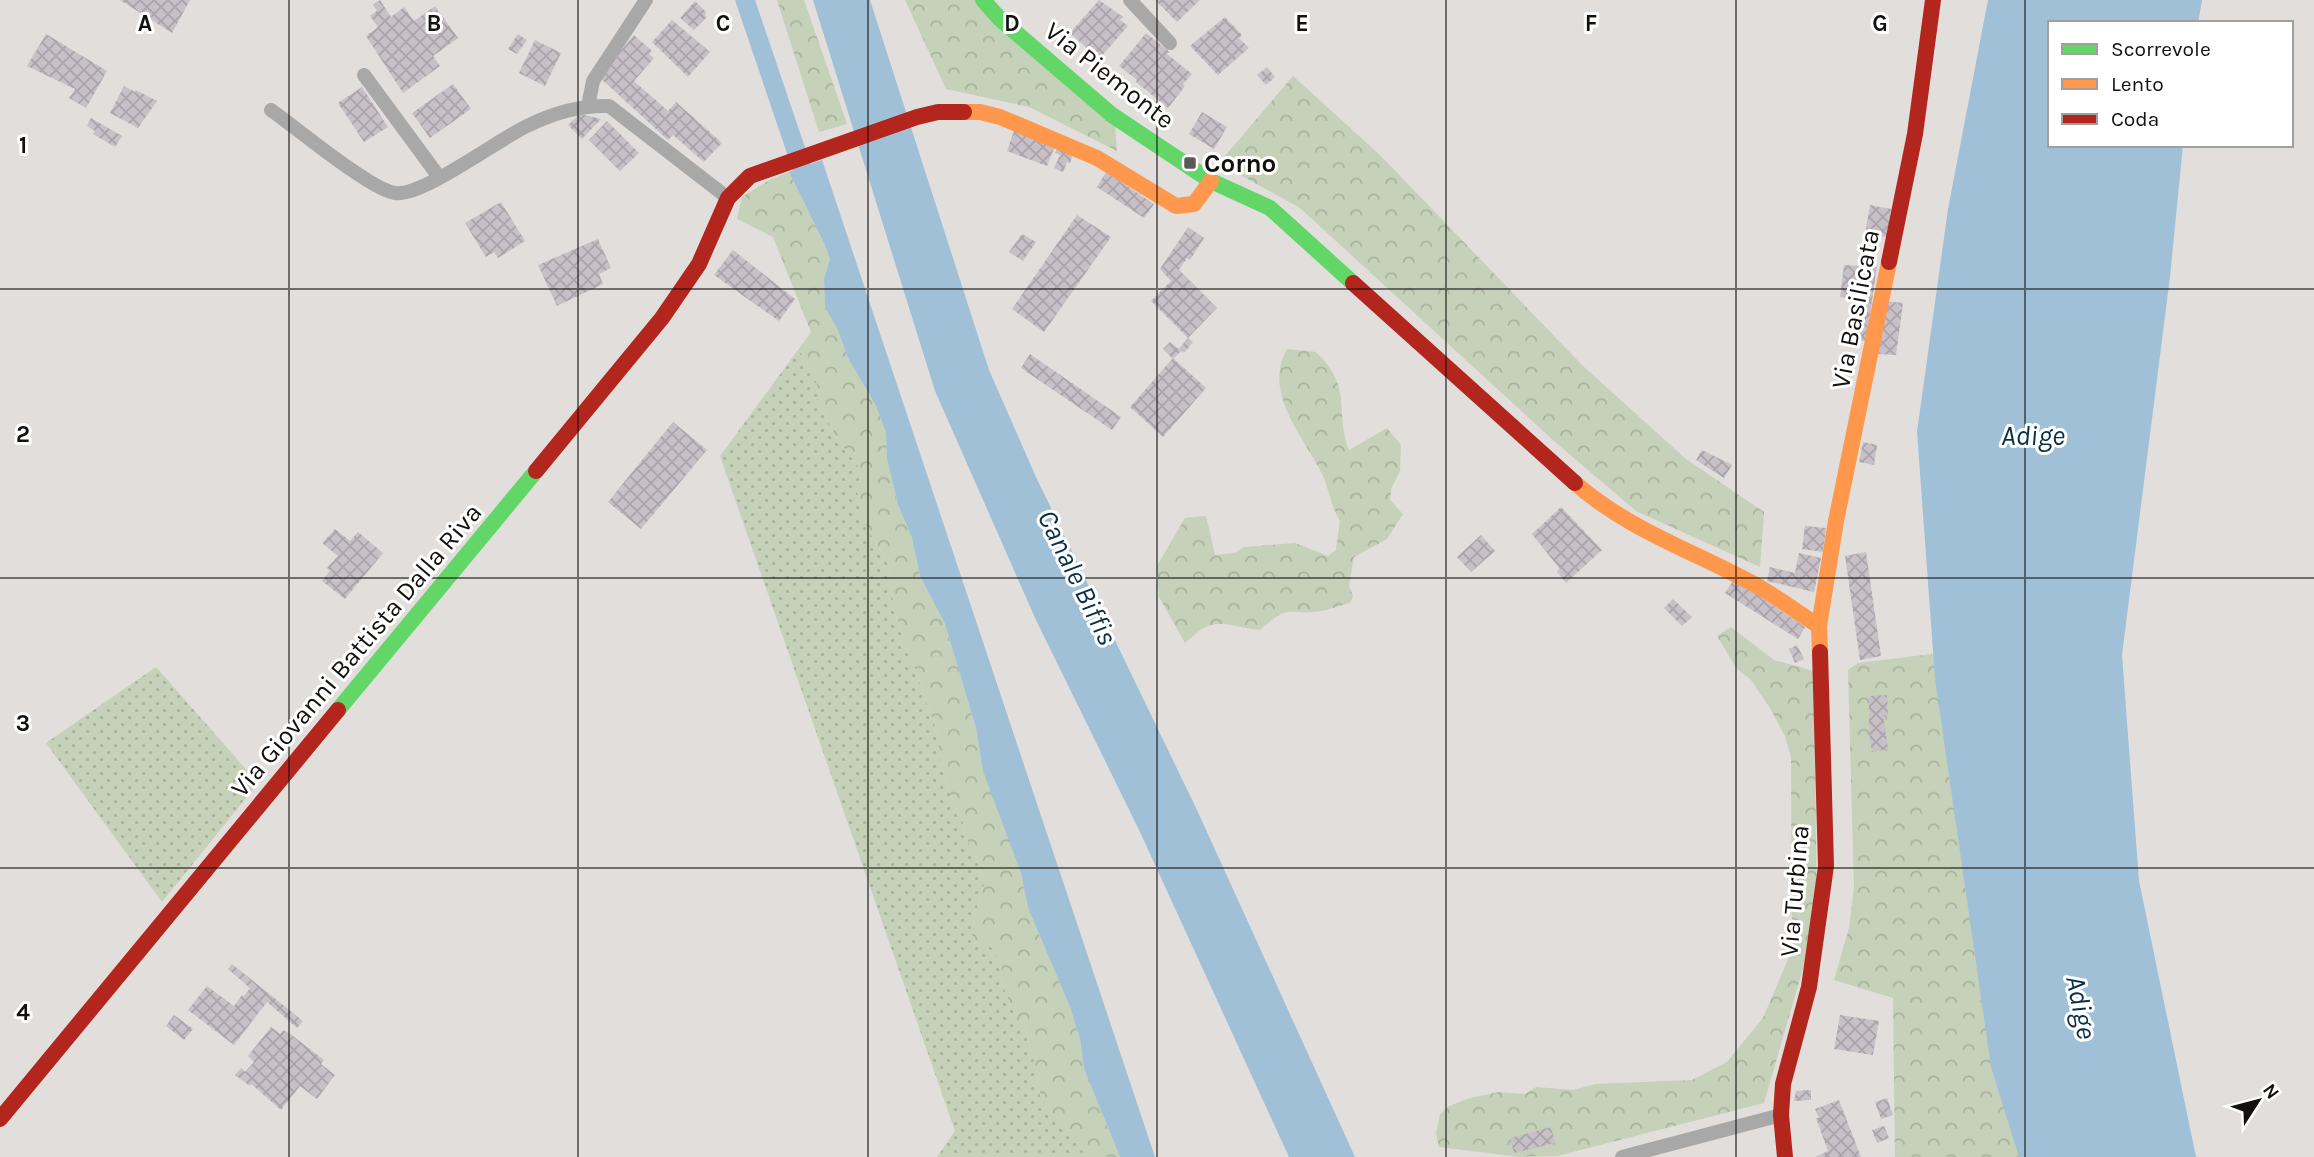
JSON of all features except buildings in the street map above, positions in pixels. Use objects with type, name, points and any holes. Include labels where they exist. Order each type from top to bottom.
[{"type":"street","points":[[588,106],[593,81],[646,0]]},
{"type":"street","name":"Via Piemonte","points":[[984,0],[1000,19],[1112,115],[1211,181],[1270,208],[1522,438],[1601,506],[1657,538],[1760,588],[1819,626]]},
{"type":"street","points":[[1130,0],[1170,43]]},
{"type":"street","name":"Via Basilicata","points":[[1819,626],[1836,521],[1915,134],[1933,0]]},
{"type":"street","points":[[363,75],[439,177]]},
{"type":"street","points":[[271,110],[374,185],[396,194],[418,188],[527,126],[588,106],[609,106],[727,198]]},
{"type":"street","name":"Via Giovanni Battista Dalla Riva","points":[[0,1119],[662,318],[699,264],[727,198],[750,176],[917,117],[962,110],[1000,117],[1097,158],[1176,206],[1188,208],[1198,202],[1211,181]]},
{"type":"street","name":"Via Turbina","points":[[1785,1157],[1781,1115],[1783,1084],[1810,987],[1826,866],[1819,626]]},
{"type":"street","points":[[1622,1157],[1781,1115]]},
{"type":"green space","points":[[777,0],[804,0],[847,124],[819,132]]},
{"type":"green space","points":[[905,0],[975,0],[1115,124],[1117,151],[1029,107],[946,89]]},
{"type":"green space","points":[[1293,76],[1381,156],[1583,366],[1686,459],[1764,512],[1760,567],[1636,511],[1554,441],[1300,208],[1219,163]]},
{"type":"green space","points":[[789,172],[830,259],[824,279],[825,307],[839,330],[848,358],[876,406],[886,433],[887,459],[898,505],[912,538],[920,576],[945,624],[976,728],[984,771],[1021,873],[1028,908],[1070,1007],[1080,1039],[1084,1069],[1120,1157],[1087,1157],[1061,1120],[1042,1105],[1036,1068],[1025,1028],[1011,1007],[1001,979],[1002,964],[988,942],[971,944],[974,918],[984,885],[977,859],[965,836],[962,817],[950,794],[939,753],[937,731],[894,610],[889,565],[867,528],[857,491],[862,472],[829,423],[813,373],[798,350],[811,332],[773,237],[737,219],[742,197],[769,180]]},
{"type":"green space","points":[[1287,349],[1316,352],[1328,365],[1339,388],[1349,450],[1387,428],[1401,445],[1400,471],[1391,489],[1390,500],[1403,514],[1387,539],[1354,557],[1349,586],[1353,596],[1350,603],[1322,611],[1284,613],[1260,630],[1214,624],[1202,629],[1185,643],[1159,597],[1157,566],[1185,518],[1206,516],[1215,555],[1235,553],[1244,547],[1295,543],[1328,556],[1336,550],[1340,521],[1323,476],[1287,412],[1282,396],[1279,381]]},
{"type":"green space","points":[[798,350],[813,373],[829,423],[862,472],[857,491],[867,528],[889,565],[894,610],[937,731],[939,753],[950,794],[962,817],[965,836],[977,859],[984,885],[974,918],[972,944],[988,942],[1002,964],[1001,979],[1011,1007],[1025,1028],[1036,1068],[1042,1105],[1061,1120],[1087,1157],[937,1157],[955,1131],[720,456]]},
{"type":"green space","points":[[1731,627],[1774,660],[1814,671],[1817,920],[1764,1103],[1557,1156],[1519,1157],[1439,1147],[1436,1133],[1440,1114],[1449,1106],[1499,1092],[1525,1094],[1536,1087],[1573,1090],[1596,1084],[1692,1080],[1727,1062],[1763,1018],[1792,950],[1791,757],[1785,736],[1770,708],[1751,680],[1737,669],[1717,636]]},
{"type":"green space","points":[[1940,653],[2027,1157],[1895,1157],[1893,998],[1834,980],[1849,928],[1854,888],[1848,670],[1858,663]]},
{"type":"green space","points":[[156,667],[258,783],[162,902],[46,743]]},
{"type":"water","name":"Canale Biffis","points":[[813,0],[870,0],[989,370],[1036,477],[1197,810],[1355,1157],[1289,1157],[1140,832],[1036,620],[935,391]]},
{"type":"water","name":"Adige","points":[[1988,0],[2202,0],[2198,21],[2048,21],[2048,147],[2183,147],[2170,277],[2122,655],[2139,881],[2196,1157],[2019,1157],[1991,1067],[1935,678],[1917,432],[1948,209]]},
{"type":"water","points":[[822,160],[1155,1157],[1120,1157],[1084,1069],[1080,1039],[1070,1007],[1028,908],[1021,873],[983,771],[976,728],[945,624],[920,576],[912,538],[898,505],[887,459],[886,433],[876,406],[848,358],[838,330],[825,307],[824,279],[830,259],[789,172]]},
{"type":"waterway","points":[[745,0],[803,171]]},
{"type":"traffic: fast","points":[[983,0],[1000,19],[1112,115],[1211,181],[1270,208],[1353,283]]},
{"type":"traffic: fast","points":[[338,710],[536,471]]},
{"type":"traffic: slow","points":[[964,112],[980,112],[1000,117],[1097,158],[1176,206],[1194,204],[1211,181]]},
{"type":"traffic: slow","points":[[1820,652],[1819,626],[1836,521],[1889,262]]},
{"type":"traffic: slow","points":[[1575,483],[1619,515],[1761,588],[1819,626]]},
{"type":"traffic: jam","points":[[1889,262],[1915,134],[1933,0]]},
{"type":"traffic: jam","points":[[536,471],[662,318],[699,264],[728,198],[750,176],[917,117],[938,112],[964,112]]},
{"type":"traffic: jam","points":[[1353,283],[1575,483]]},
{"type":"traffic: jam","points":[[1785,1157],[1781,1115],[1783,1084],[1809,987],[1826,866],[1820,652]]},
{"type":"traffic: jam","points":[[0,1119],[338,710]]},
{"type":"place","name":"Corno","points":[[1190,163]]}]
